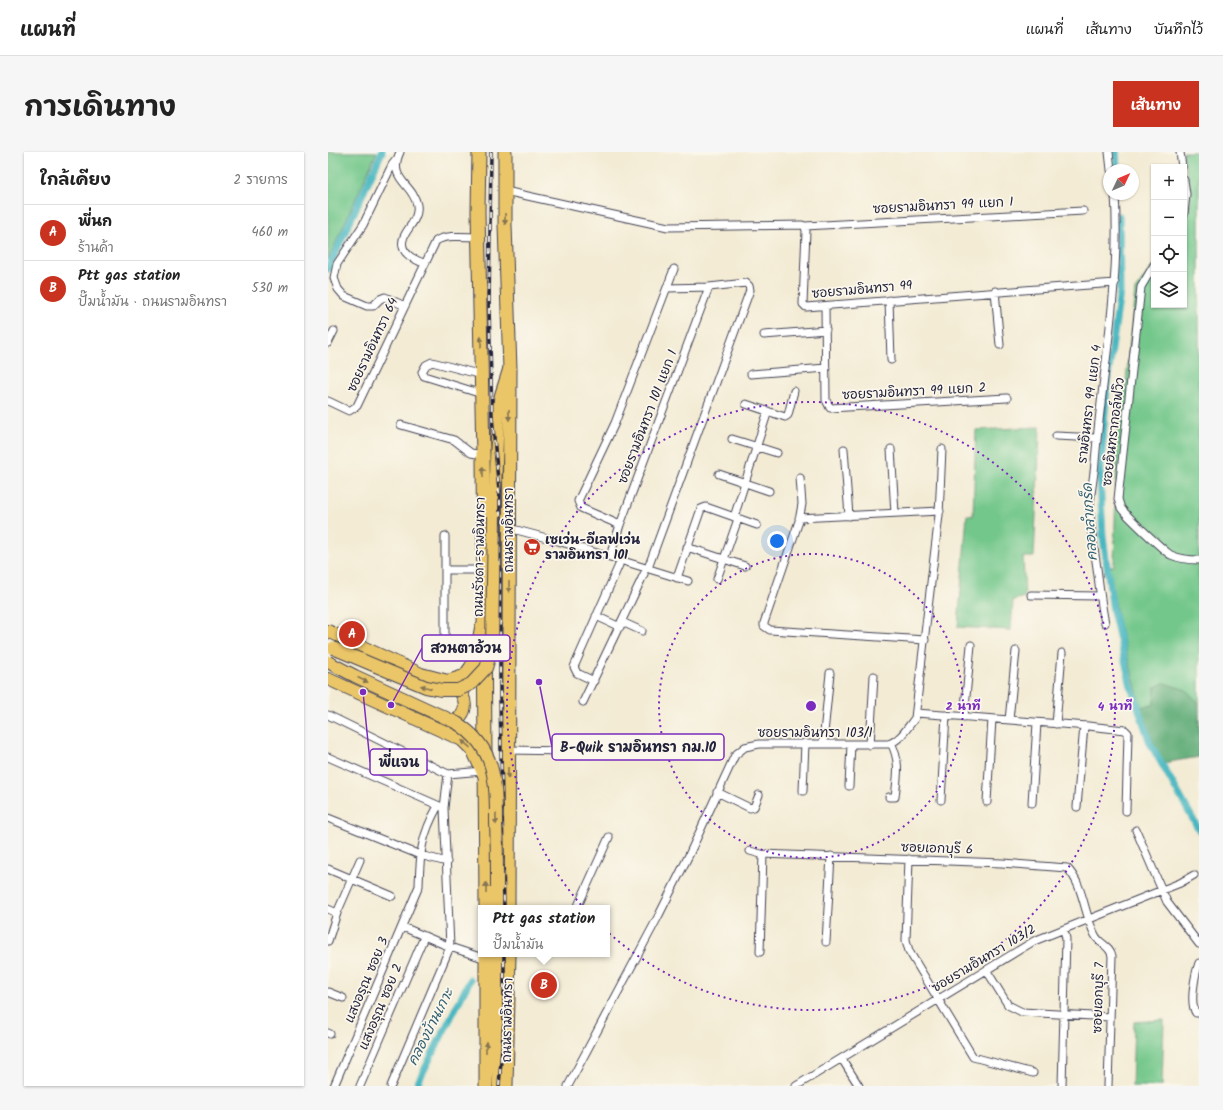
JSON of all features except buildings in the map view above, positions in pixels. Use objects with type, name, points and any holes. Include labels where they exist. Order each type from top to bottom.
[{"type":"highway","points":[[471,152],[478,211]]},
{"type":"highway","name":"ถนนรามอินทรา","points":[[479,152],[478,237],[483,455],[485,694],[484,795],[486,905]]},
{"type":"highway","name":"ถนนรามอินทรา","points":[[506,152],[505,191],[507,320],[510,369],[508,905]]},
{"type":"highway","points":[[485,694],[508,694]]},
{"type":"highway","points":[[484,724],[508,725]]},
{"type":"highway","points":[[484,795],[495,792],[508,801]]},
{"type":"highway","name":"ถนนรามอินทรา","points":[[486,1086],[490,957]]},
{"type":"highway","name":"ถนนรามอินทรา","points":[[506,1086],[509,957]]},
{"type":"main road","name":"ถนนรัชดา-รามอินทรา","points":[[330,647],[426,687],[458,690],[470,684],[486,668],[492,648],[494,516],[498,412],[503,386],[510,369]]},
{"type":"main road","name":"ถนนรัชดา-รามอินทรา","points":[[448,681],[464,676],[475,660],[484,613]]},
{"type":"main road","points":[[328,632],[421,674],[448,681],[462,692],[465,699],[466,708],[462,717],[450,722],[429,724]]},
{"type":"main road","points":[[328,662],[354,676],[457,723],[467,729],[482,746],[492,765],[496,786],[497,905]]},
{"type":"main road","points":[[328,679],[453,735],[468,745],[473,751],[484,774]]},
{"type":"main road","points":[[490,957],[499,1086]]},
{"type":"street","points":[[400,152],[363,225],[337,264],[334,278],[338,289],[344,296],[368,306],[373,306],[380,299],[385,297],[405,306]]},
{"type":"street","points":[[1109,152],[1110,164]]},
{"type":"street","points":[[1180,152],[1182,164]]},
{"type":"street","points":[[396,160],[398,175],[416,202],[417,206],[415,219],[404,235],[404,250],[425,264]]},
{"type":"street","points":[[505,191],[668,227],[804,226]]},
{"type":"street","name":"รามอินทรา 99 แยก 4","points":[[1105,623],[1099,596],[1090,511],[1101,390],[1113,313],[1115,283],[1115,200]]},
{"type":"street","name":"ซอยรามอินทรา 99 แยก 1","points":[[804,226],[1083,211]]},
{"type":"street","name":"ซอยรามอินทรา 99","points":[[804,226],[806,237],[803,304],[806,307],[995,291],[1115,283]]},
{"type":"street","name":"ซอยรามอินทรา 64","points":[[328,401],[349,411],[356,409],[436,241],[439,239],[460,236],[478,237]]},
{"type":"street","points":[[620,525],[581,508],[578,501],[615,423],[674,269]]},
{"type":"street","name":"ซอยอินทรากอล์ฟวิว","points":[[1151,270],[1141,287],[1135,359],[1125,430],[1118,499],[1120,507],[1126,514],[1166,552],[1183,559],[1199,560]]},
{"type":"street","points":[[583,702],[594,682],[646,571],[750,290],[749,286],[746,284],[667,288]]},
{"type":"street","name":"ซอยรามอินทรา 101 แยก 1","points":[[610,556],[620,525],[709,287]]},
{"type":"street","points":[[995,291],[1000,344]]},
{"type":"street","points":[[889,300],[890,360]]},
{"type":"street","name":"ซอยรามอินทรา 99 แยก 2","points":[[825,306],[826,400],[830,408],[1007,398]]},
{"type":"street","points":[[764,335],[826,330]]},
{"type":"street","points":[[328,343],[334,331]]},
{"type":"street","points":[[482,375],[432,362],[426,365],[422,372],[424,376],[482,394]]},
{"type":"street","points":[[751,374],[826,368]]},
{"type":"street","points":[[746,404],[787,416],[794,391]]},
{"type":"street","points":[[717,579],[736,518],[745,482],[768,411]]},
{"type":"street","points":[[401,425],[454,440],[471,453],[483,455]]},
{"type":"street","points":[[1056,436],[1097,438]]},
{"type":"street","points":[[732,439],[777,453]]},
{"type":"street","points":[[844,449],[849,516]]},
{"type":"street","points":[[891,449],[895,513]]},
{"type":"street","name":"ซอยรามอินทรา 103/1","points":[[568,1086],[689,855],[729,765],[735,755],[745,747],[759,744],[823,743],[870,745],[891,743],[902,735],[915,718],[940,511],[942,449]]},
{"type":"street","points":[[719,474],[769,491]]},
{"type":"street","points":[[800,478],[802,504],[799,518],[764,623],[766,628],[924,640]]},
{"type":"street","points":[[677,578],[701,509],[706,507],[757,525]]},
{"type":"street","points":[[799,518],[940,511]]},
{"type":"street","points":[[509,528],[610,556],[646,571],[688,581]]},
{"type":"street","points":[[445,536],[445,645]]},
{"type":"street","points":[[687,547],[745,566]]},
{"type":"street","points":[[594,682],[577,673],[574,667],[619,565]]},
{"type":"street","points":[[445,570],[484,570]]},
{"type":"street","points":[[1031,595],[1099,596]]},
{"type":"street","points":[[596,616],[642,631]]},
{"type":"street","points":[[964,717],[971,645]]},
{"type":"street","points":[[1009,720],[1016,650]]},
{"type":"street","points":[[1056,724],[1062,652]]},
{"type":"street","points":[[823,743],[830,673]]},
{"type":"street","points":[[870,745],[874,676]]},
{"type":"street","points":[[916,713],[1122,729],[1128,733],[1126,812]]},
{"type":"street","points":[[328,715],[448,774],[484,774]]},
{"type":"street","points":[[941,800],[946,715]]},
{"type":"street","points":[[987,802],[992,719]]},
{"type":"street","points":[[1032,804],[1038,723]]},
{"type":"street","points":[[1077,808],[1084,726]]},
{"type":"street","points":[[803,791],[805,743]]},
{"type":"street","points":[[889,797],[895,797],[898,768],[897,754],[891,743]]},
{"type":"street","points":[[849,786],[851,744]]},
{"type":"street","points":[[508,750],[567,751]]},
{"type":"street","points":[[328,757],[441,807]]},
{"type":"street","points":[[391,1086],[450,947],[447,862],[441,807],[448,774]]},
{"type":"street","points":[[717,792],[750,808],[754,807],[759,795]]},
{"type":"street","name":"แสงอรุณ ซอย 3","points":[[334,1086],[403,927],[419,886],[420,854],[425,831],[441,807]]},
{"type":"street","points":[[328,818],[420,854],[447,862]]},
{"type":"street","points":[[1136,830],[1167,902],[1199,944]]},
{"type":"street","points":[[578,905],[609,837]]},
{"type":"street","name":"ซอยเอกบุรี 6","points":[[750,851],[763,854],[1063,866],[1071,872],[1089,919]]},
{"type":"street","points":[[760,952],[763,854]]},
{"type":"street","points":[[826,942],[831,856]]},
{"type":"street","points":[[328,941],[337,913],[353,880],[360,860]]},
{"type":"street","points":[[909,860],[907,946],[938,1000],[973,1057],[1033,1073]]},
{"type":"street","points":[[328,869],[392,896]]},
{"type":"street","name":"ซอยรามอินทรา 103/2","points":[[796,1086],[1034,942],[1194,875]]},
{"type":"street","points":[[328,909],[337,913]]},
{"type":"street","name":"ซอยเอกบุรี 7","points":[[1089,919],[1096,938],[1107,946],[1112,953],[1108,1086]]},
{"type":"street","points":[[403,927],[450,947],[478,953]]},
{"type":"street","points":[[1062,1086],[1066,939],[1064,929]]},
{"type":"street","name":"แสงอรุณ ซอย 2","points":[[360,1086],[424,937]]},
{"type":"street","points":[[1199,963],[1195,974],[1193,1007],[1196,1013],[1199,1013]]},
{"type":"street","points":[[987,970],[1011,1008],[1022,1012],[1110,1017]]},
{"type":"street","points":[[328,992],[343,998]]},
{"type":"street","points":[[842,1059],[859,1086]]},
{"type":"green space","points":[[328,152],[377,152],[328,260]]},
{"type":"green space","points":[[1183,152],[1199,152],[1199,703],[1186,690],[1155,687],[1154,705],[1141,707],[1118,620],[1109,567],[1114,566],[1117,438],[1126,382],[1135,290],[1151,268],[1151,308],[1187,308],[1187,215],[1189,206],[1189,188],[1187,164],[1185,164]]},
{"type":"green space","points":[[1040,427],[1034,557],[1023,557],[1025,597],[1013,600],[1011,630],[958,627],[967,515],[973,516],[976,430]]},
{"type":"green space","points":[[1164,683],[1186,690],[1199,703],[1199,757],[1163,763],[1152,740],[1141,707],[1154,705],[1155,687]]},
{"type":"green space","points":[[1164,1020],[1162,1086],[1132,1086],[1134,1022]]},
{"type":"waterway","points":[[328,269],[382,152]]},
{"type":"waterway","name":"คลองลำเกร็ด","points":[[1116,152],[1117,164]]},
{"type":"waterway","name":"คลองลำเกร็ด","points":[[1119,216],[1120,292],[1107,384],[1100,477],[1103,536],[1113,611],[1131,686],[1150,743],[1199,830]]},
{"type":"waterway","name":"คลองบ้านเกาะ","points":[[416,1086],[470,980]]},
{"type":"railway","points":[[491,152],[489,307],[492,416],[500,502],[500,698],[504,905]]},
{"type":"railway","points":[[499,1086],[504,1021],[504,957]]},
{"type":"place","name":"เซเว่น-อีเลฟเว่น รามอินทรา 101","points":[[532,547]]},
{"type":"place","name":"พี่นก","points":[[352,634]]},
{"type":"place","name":"B-Quik รามอินทรา กม.10","points":[[539,682]]},
{"type":"place","name":"พี่แจน","points":[[363,692]]},
{"type":"place","name":"สวนตาอ้วน","points":[[391,705]]},
{"type":"place","name":"Ptt gas station","points":[[544,985]]}]
